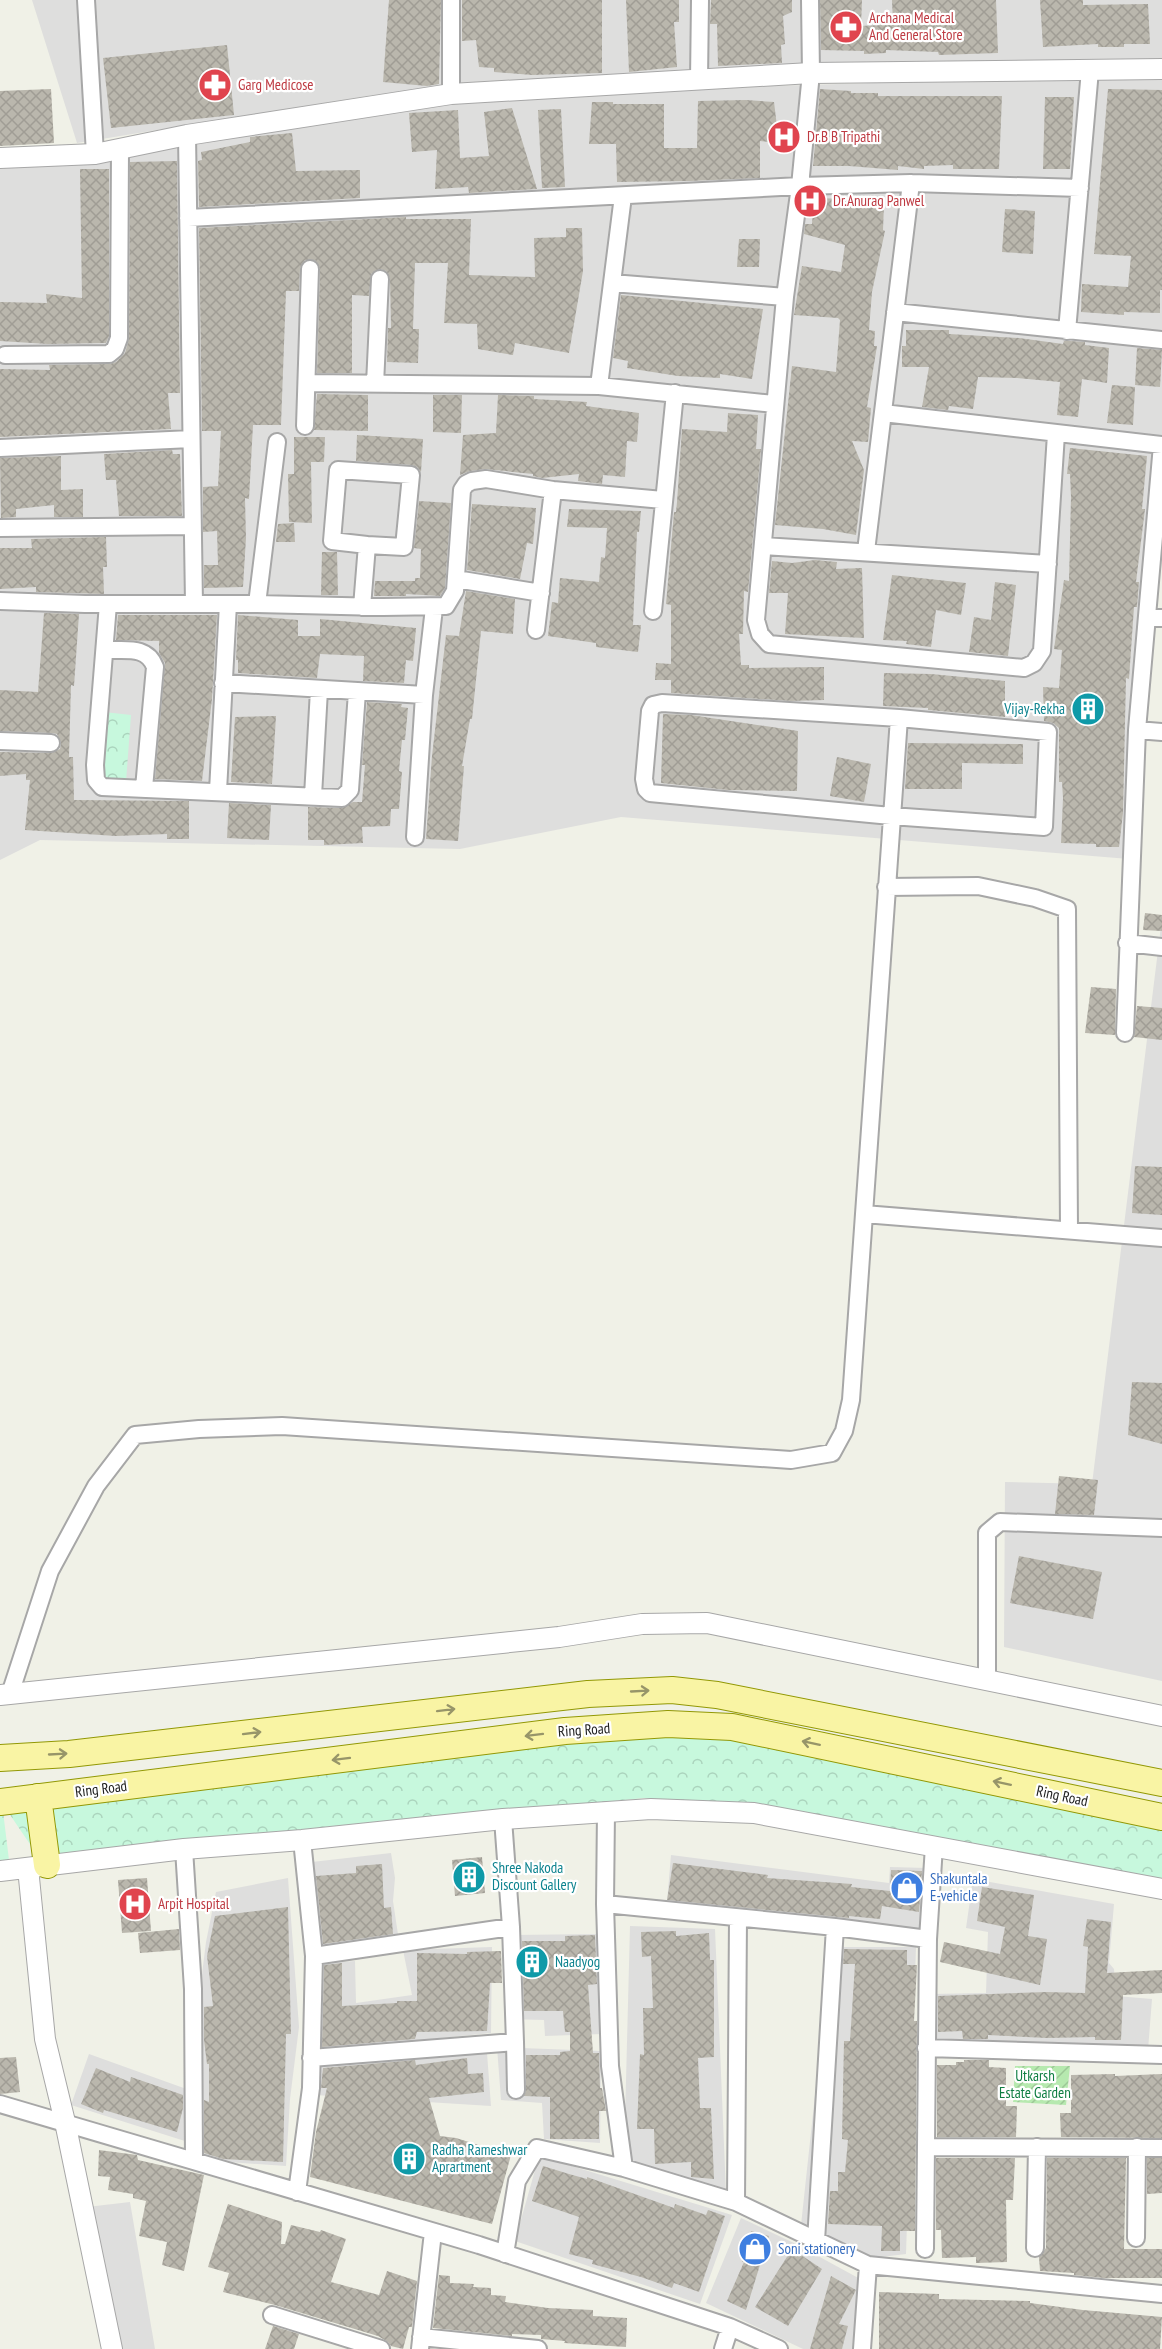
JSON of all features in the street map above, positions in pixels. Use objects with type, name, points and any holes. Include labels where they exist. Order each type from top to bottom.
[{"type":"main road","name":"Ring Road","points":[[0,1758],[69,1754],[588,1694],[672,1690],[717,1695],[1162,1783]]},
{"type":"main road","name":"Ring Road","points":[[0,1802],[565,1731],[668,1724],[732,1727],[1162,1817]]},
{"type":"main road","points":[[38,1797],[38,1867]]},
{"type":"street","points":[[86,0],[94,154]]},
{"type":"street","points":[[451,0],[451,94]]},
{"type":"street","points":[[699,80],[700,0]]},
{"type":"street","points":[[810,0],[811,73],[774,404],[756,620],[760,634],[768,644],[1024,668],[1034,663],[1042,651],[1056,434]]},
{"type":"street","points":[[0,158],[94,154],[187,135],[451,94],[811,73],[1162,69]]},
{"type":"street","points":[[1067,331],[1090,70]]},
{"type":"street","points":[[187,135],[194,604]]},
{"type":"street","points":[[6,355],[109,354],[115,349],[119,338],[120,149]]},
{"type":"street","points":[[188,218],[800,186],[911,183],[1080,188]]},
{"type":"street","points":[[867,551],[911,183]]},
{"type":"street","points":[[598,386],[623,196]]},
{"type":"street","points":[[305,426],[310,269]]},
{"type":"street","points":[[375,384],[380,279]]},
{"type":"street","points":[[612,283],[785,297]]},
{"type":"street","points":[[895,312],[1162,340]]},
{"type":"street","points":[[307,383],[598,386],[774,404]]},
{"type":"street","points":[[653,612],[675,393]]},
{"type":"street","points":[[883,413],[1162,445],[1154,618],[1137,730],[1125,1033]]},
{"type":"street","points":[[0,448],[191,439]]},
{"type":"street","points":[[257,604],[277,442]]},
{"type":"street","points":[[338,470],[411,475],[404,546],[367,545],[332,542],[338,470]]},
{"type":"street","points":[[0,601],[434,608],[446,606],[455,591],[462,490],[466,484],[486,479],[553,490],[663,500]]},
{"type":"street","points":[[536,630],[553,490]]},
{"type":"street","points":[[0,528],[192,526]]},
{"type":"street","points":[[362,607],[367,545]]},
{"type":"street","points":[[763,546],[1048,564]]},
{"type":"street","points":[[456,579],[541,593]]},
{"type":"street","points":[[108,604],[96,780],[102,787],[342,798],[350,790],[357,692]]},
{"type":"street","points":[[218,791],[228,604]]},
{"type":"street","points":[[415,837],[424,695],[434,608]]},
{"type":"street","points":[[105,650],[144,652],[151,657],[155,667],[144,788]]},
{"type":"street","points":[[223,683],[424,695]]},
{"type":"street","points":[[313,796],[319,690]]},
{"type":"street","points":[[662,703],[899,718],[1048,732],[1044,827],[891,816],[650,793],[646,789],[644,779],[650,711],[653,705],[662,703]]},
{"type":"street","points":[[899,718],[851,1400],[844,1431],[832,1453],[791,1460],[282,1426],[199,1429],[135,1435],[96,1486],[50,1571],[5,1695],[560,1637],[642,1624],[707,1623],[987,1678],[1162,1716]]},
{"type":"street","points":[[1137,730],[1162,732]]},
{"type":"street","points":[[0,741],[51,743]]},
{"type":"street","points":[[886,887],[978,886],[1035,898],[1067,909],[1069,1230]]},
{"type":"street","points":[[1127,943],[1162,947]]},
{"type":"street","points":[[864,1214],[1162,1238]]},
{"type":"street","points":[[987,1678],[987,1533],[999,1522],[1162,1528]]},
{"type":"street","points":[[0,1871],[184,1849],[302,1840],[503,1819],[651,1809],[754,1813],[1162,1889]]},
{"type":"street","points":[[606,1811],[605,1904],[610,2066],[624,2168]]},
{"type":"street","points":[[503,1819],[510,1927],[516,2090]]},
{"type":"street","points":[[297,2192],[311,2088],[314,1956],[302,1840]]},
{"type":"street","points":[[925,2249],[928,1939],[933,1846]]},
{"type":"street","points":[[184,1849],[193,1989],[194,2161]]},
{"type":"street","points":[[38,1867],[45,2039],[65,2122],[112,2349]]},
{"type":"street","points":[[605,1904],[836,1927],[928,1939]]},
{"type":"street","points":[[736,2202],[738,1918]]},
{"type":"street","points":[[314,1956],[510,1927]]},
{"type":"street","points":[[816,2241],[836,1927]]},
{"type":"street","points":[[311,2058],[515,2042]]},
{"type":"street","points":[[926,2048],[1162,2055]]},
{"type":"street","points":[[0,2104],[505,2253],[730,2327],[779,2349]]},
{"type":"street","points":[[926,2147],[1162,2148]]},
{"type":"street","points":[[1035,2248],[1037,2147]]},
{"type":"street","points":[[1136,2238],[1137,2147]]},
{"type":"street","points":[[505,2253],[517,2181],[537,2148],[624,2168],[736,2202],[868,2265],[1162,2294]]},
{"type":"street","points":[[433,2232],[421,2343],[538,2349]]},
{"type":"street","points":[[862,2349],[868,2265]]},
{"type":"street","points":[[272,2315],[381,2349]]},
{"type":"street","points":[[723,2349],[730,2327]]},
{"type":"shaded area","points":[[32,0],[1162,0],[1162,67],[786,73],[374,95],[77,143]]},
{"type":"shaded area","points":[[1162,74],[1162,444],[1129,859],[621,817],[460,849],[40,840],[0,860],[0,167],[407,104],[772,86]]},
{"type":"shaded area","points":[[1162,918],[1162,1681],[1004,1647],[1005,1482],[1092,1484]]},
{"type":"shaded area","points":[[391,1853],[395,1878],[393,1901],[400,1948],[311,1947],[303,1863]]},
{"type":"shaded area","points":[[671,1855],[889,1883],[890,1867],[927,1868],[923,1939],[667,1902]]},
{"type":"shaded area","points":[[288,1878],[299,2027],[290,2099],[286,2166],[200,2160],[199,1998],[206,1942],[216,1892]]},
{"type":"shaded area","points":[[973,1879],[1114,1904],[1109,1963],[1114,1969],[1116,1996],[1152,1999],[1148,2050],[933,2043],[931,1994],[986,1993],[988,1932],[966,1928]]},
{"type":"shaded area","points":[[630,1926],[715,1929],[726,2193],[624,2158]]},
{"type":"shaded area","points":[[598,1934],[602,2034],[545,2036],[544,2020],[508,2019],[513,1935]]},
{"type":"shaded area","points":[[492,1947],[491,2033],[310,2051],[310,1964],[355,1961],[356,2003],[412,1995],[403,1950]]},
{"type":"shaded area","points":[[831,1947],[916,1947],[906,2254],[865,2259],[801,2225]]},
{"type":"shaded area","points":[[497,2047],[601,2051],[600,2143],[544,2139],[542,2103],[501,2100]]},
{"type":"shaded area","points":[[487,2053],[491,2106],[315,2095],[313,2065]]},
{"type":"shaded area","points":[[89,2054],[192,2091],[188,2142],[71,2105]]},
{"type":"shaded area","points":[[539,2156],[732,2215],[700,2304],[515,2241]]},
{"type":"shaded area","points":[[130,2202],[155,2349],[117,2349],[87,2207]]},
{"type":"shaded area","points":[[741,2218],[796,2244],[862,2280],[856,2349],[803,2349],[706,2303]]},
{"type":"green space","points":[[104,712],[131,715],[126,782],[100,779]]},
{"type":"green space","points":[[732,1727],[1162,1811],[1162,1879],[1101,1872],[644,1798],[40,1859],[2,1803],[9,1860],[0,1861],[0,1802]]},
{"type":"green space","name":"Utkarsh Estate Garden","points":[[1015,2066],[1070,2066],[1066,2105],[1013,2102]]},
{"type":"building","points":[[389,0],[441,0],[439,84],[427,86],[383,82]]},
{"type":"building","points":[[462,0],[602,0],[602,73],[532,75],[494,72],[494,68],[479,67],[476,40],[462,41]]},
{"type":"building","points":[[626,0],[679,0],[679,22],[674,22],[677,67],[629,72]]},
{"type":"building","points":[[711,0],[792,0],[792,12],[783,16],[785,44],[781,45],[782,63],[718,66],[717,24],[710,24]]},
{"type":"building","points":[[820,0],[862,0],[861,26],[893,24],[892,0],[996,0],[998,53],[939,55],[938,52],[886,50],[886,53],[864,54],[864,51],[821,50]]},
{"type":"building","points":[[1040,0],[1083,0],[1083,5],[1148,4],[1150,44],[1124,44],[1124,47],[1098,47],[1098,44],[1043,47]]},
{"type":"building","points":[[227,45],[234,115],[111,128],[103,58]]},
{"type":"building","points":[[51,89],[54,143],[0,146],[0,91]]},
{"type":"building","points":[[820,89],[851,91],[851,93],[878,93],[878,96],[1002,96],[999,169],[953,169],[953,165],[924,166],[924,169],[898,166],[898,170],[813,166]]},
{"type":"building","points":[[1108,89],[1162,90],[1160,313],[1124,312],[1124,315],[1081,312],[1082,284],[1128,287],[1131,256],[1094,254]]},
{"type":"building","points":[[1045,97],[1074,97],[1070,169],[1043,169]]},
{"type":"building","points":[[698,101],[774,102],[779,143],[760,141],[760,178],[617,182],[616,144],[589,144],[592,102],[664,104],[664,148],[697,148]]},
{"type":"building","points":[[512,108],[537,189],[469,193],[468,187],[435,189],[437,150],[412,152],[409,113],[458,110],[460,158],[489,156],[484,112]]},
{"type":"building","points":[[561,109],[565,187],[542,188],[538,110]]},
{"type":"building","points":[[292,133],[296,171],[360,170],[360,198],[199,207],[198,161],[202,160],[201,152],[250,142],[250,137]]},
{"type":"building","points":[[177,161],[180,393],[168,393],[171,429],[0,437],[0,369],[50,370],[49,365],[109,364],[116,362],[125,353],[129,338],[130,162]]},
{"type":"building","points":[[80,169],[109,169],[109,336],[106,343],[48,344],[0,341],[0,302],[47,303],[46,294],[82,298]]},
{"type":"building","points":[[814,198],[849,199],[849,203],[884,204],[883,230],[885,231],[872,292],[869,330],[875,331],[874,346],[877,346],[867,407],[871,408],[868,442],[852,441],[864,470],[856,535],[823,529],[775,525],[792,366],[836,372],[840,320],[794,315],[802,266],[841,272],[845,245],[804,234],[805,224],[812,224]]},
{"type":"building","points":[[1005,209],[1035,211],[1033,254],[1002,252]]},
{"type":"building","points":[[406,217],[406,219],[471,219],[469,275],[535,277],[534,238],[566,237],[566,228],[582,228],[583,271],[569,353],[515,343],[513,355],[478,349],[477,324],[444,323],[448,263],[415,263],[413,329],[419,329],[418,363],[387,362],[388,328],[391,328],[390,279],[386,271],[380,269],[371,274],[369,296],[352,295],[352,373],[317,373],[320,269],[315,260],[305,260],[300,268],[299,291],[286,291],[281,425],[253,425],[249,499],[245,498],[246,538],[243,587],[204,588],[204,565],[218,565],[217,531],[203,532],[203,487],[218,486],[221,431],[202,431],[199,228]]},
{"type":"building","points":[[739,239],[760,239],[759,267],[737,267]]},
{"type":"building","points":[[621,295],[763,309],[752,379],[720,374],[720,378],[678,376],[627,368],[628,361],[613,358]]},
{"type":"building","points":[[906,330],[949,330],[949,334],[1019,338],[1063,344],[1064,341],[1085,342],[1085,345],[1109,348],[1107,383],[1082,379],[1078,417],[1057,415],[1060,382],[1017,378],[978,377],[973,409],[949,406],[948,410],[922,407],[929,367],[902,367],[902,346],[906,346]]},
{"type":"building","points":[[1137,348],[1162,350],[1160,387],[1135,385]]},
{"type":"building","points":[[1112,385],[1135,387],[1133,425],[1107,423]]},
{"type":"building","points":[[317,394],[368,395],[368,431],[314,430]]},
{"type":"building","points":[[433,395],[462,395],[461,433],[433,432]]},
{"type":"building","points":[[498,395],[534,396],[534,399],[587,402],[586,406],[639,413],[637,442],[627,441],[625,477],[603,475],[602,484],[578,481],[579,474],[542,478],[533,476],[533,474],[485,469],[460,475],[463,435],[496,433]]},
{"type":"building","points":[[728,413],[758,415],[756,449],[761,449],[748,592],[744,591],[743,634],[739,634],[741,665],[749,665],[749,668],[824,667],[824,700],[791,701],[671,693],[671,680],[655,680],[656,663],[671,664],[671,605],[666,604],[682,429],[727,432]]},
{"type":"building","points":[[357,435],[423,439],[421,472],[412,465],[356,461]]},
{"type":"building","points":[[294,437],[325,437],[324,462],[311,462],[312,523],[289,522],[288,474],[294,474]]},
{"type":"building","points":[[1070,448],[1147,456],[1142,509],[1145,509],[1136,582],[1139,582],[1137,607],[1134,607],[1129,679],[1126,678],[1123,813],[1119,847],[1061,843],[1063,798],[1062,782],[1059,782],[1059,728],[1053,723],[1044,721],[1043,687],[1059,688],[1062,650],[1054,649],[1064,580],[1069,581],[1071,497],[1070,474],[1067,474]]},
{"type":"building","points":[[172,450],[173,454],[180,454],[182,516],[119,516],[116,480],[106,480],[104,454]]},
{"type":"building","points":[[61,456],[61,490],[83,489],[83,517],[54,517],[54,505],[16,509],[16,517],[1,518],[0,458]]},
{"type":"building","points":[[419,501],[451,503],[445,588],[440,596],[406,594],[406,596],[374,596],[375,581],[415,581],[415,578],[420,578],[421,549],[414,548]]},
{"type":"building","points":[[472,504],[536,508],[533,544],[527,543],[520,579],[467,570]]},
{"type":"building","points":[[569,509],[641,511],[639,532],[637,532],[633,625],[641,625],[638,652],[596,647],[596,643],[548,636],[552,602],[558,603],[560,578],[599,582],[601,557],[605,558],[607,528],[567,527]]},
{"type":"building","points":[[294,523],[295,542],[276,542],[278,524]]},
{"type":"building","points":[[106,537],[107,567],[103,567],[104,594],[36,592],[36,587],[0,589],[0,548],[32,548],[31,539]]},
{"type":"building","points":[[322,552],[337,552],[338,595],[321,595]]},
{"type":"building","points":[[815,560],[837,562],[836,569],[862,568],[864,638],[785,634],[788,593],[769,593],[772,561],[792,563]]},
{"type":"building","points":[[892,575],[966,583],[961,615],[936,610],[931,647],[906,644],[907,641],[883,640]]},
{"type":"building","points":[[995,582],[1016,585],[1008,656],[969,652],[974,617],[991,620]]},
{"type":"building","points":[[466,591],[515,599],[513,634],[481,631],[472,719],[470,719],[462,766],[464,766],[458,841],[426,839],[432,756],[446,635],[459,636]]},
{"type":"building","points":[[44,613],[79,614],[74,686],[71,685],[69,757],[73,757],[74,800],[189,801],[189,839],[167,839],[167,834],[116,836],[25,830],[30,780],[26,780],[26,774],[0,776],[0,752],[51,753],[60,749],[61,743],[57,734],[52,733],[0,731],[0,690],[38,692]]},
{"type":"building","points":[[118,615],[217,615],[212,699],[202,781],[155,779],[165,663],[159,653],[159,641],[116,640]]},
{"type":"building","points":[[238,615],[298,620],[298,636],[320,636],[320,619],[416,628],[413,661],[406,660],[404,683],[363,681],[364,656],[320,654],[317,678],[238,673],[238,660],[236,660]]},
{"type":"building","points":[[884,673],[931,674],[1005,681],[1005,717],[928,710],[928,708],[883,706]]},
{"type":"building","points":[[367,702],[402,704],[401,707],[408,708],[399,771],[402,772],[399,809],[391,809],[390,826],[362,827],[363,843],[324,845],[324,840],[308,840],[308,807],[342,808],[353,802],[362,802],[365,765],[362,765]]},
{"type":"building","points":[[663,714],[691,715],[798,731],[797,791],[728,790],[661,783]]},
{"type":"building","points":[[276,716],[272,784],[231,782],[235,717]]},
{"type":"building","points":[[908,743],[1023,744],[1023,764],[962,763],[962,789],[905,789]]},
{"type":"building","points":[[837,757],[871,764],[864,802],[830,796]]},
{"type":"building","points":[[229,803],[271,805],[269,840],[227,838]]},
{"type":"building","points":[[1145,913],[1162,915],[1162,931],[1143,930]]},
{"type":"building","points":[[1091,987],[1116,989],[1115,1035],[1085,1033]]},
{"type":"building","points":[[1137,1006],[1162,1008],[1162,1040],[1134,1037]]},
{"type":"building","points":[[1135,1166],[1162,1167],[1162,1215],[1132,1213]]},
{"type":"building","points":[[1132,1382],[1162,1383],[1162,1444],[1128,1435]]},
{"type":"building","points":[[1059,1476],[1098,1480],[1094,1515],[1055,1514]]},
{"type":"building","points":[[1019,1556],[1102,1572],[1093,1619],[1010,1603]]},
{"type":"building","name":"Shree Nakoda Discount Gallery","points":[[482,1857],[485,1893],[455,1896],[452,1860]]},
{"type":"building","points":[[673,1863],[768,1875],[767,1878],[852,1884],[851,1887],[890,1891],[891,1870],[922,1871],[919,1912],[882,1906],[880,1919],[849,1916],[849,1918],[667,1900]]},
{"type":"building","points":[[382,1864],[384,1908],[391,1907],[393,1934],[323,1944],[316,1876],[356,1873],[356,1866]]},
{"type":"building","name":"Arpit Hospital","points":[[147,1878],[151,1931],[122,1933],[118,1880]]},
{"type":"building","points":[[982,1887],[1034,1895],[1028,1936],[1047,1939],[1040,1985],[940,1962],[944,1942],[1000,1954],[1005,1927],[977,1921]]},
{"type":"building","points":[[288,1907],[291,2034],[286,2034],[283,2162],[223,2159],[204,2153],[204,2100],[209,2102],[209,2064],[207,2064],[204,2040],[204,2007],[213,2006],[207,1956],[215,1916]]},
{"type":"building","points":[[1087,1919],[1111,1922],[1107,1973],[1162,1970],[1162,1993],[1123,1995],[1121,2040],[1095,2040],[1095,2037],[1047,2038],[988,2035],[988,2039],[963,2039],[962,2031],[938,2032],[938,1996],[1085,1993],[1088,1947],[1083,1946]]},
{"type":"building","points":[[179,1929],[180,1950],[140,1953],[138,1933]]},
{"type":"building","points":[[676,1931],[676,1936],[709,1933],[710,1960],[714,1960],[714,2057],[698,2058],[700,2108],[711,2108],[714,2179],[691,2177],[691,2162],[655,2164],[654,2129],[637,2129],[640,2054],[644,2055],[643,2008],[653,2008],[651,1956],[642,1957],[641,1932]]},
{"type":"building","points":[[595,1935],[597,1984],[588,1985],[593,2053],[599,2053],[600,2088],[602,2088],[606,2111],[599,2111],[599,2139],[550,2139],[550,2097],[524,2096],[526,2055],[560,2055],[560,2052],[570,2051],[570,2032],[565,2032],[563,2011],[524,2011],[522,1941],[565,1941],[565,1936]]},
{"type":"building","points":[[844,1949],[907,1950],[907,1965],[917,1965],[914,2021],[917,2021],[915,2231],[900,2231],[900,2251],[881,2251],[882,2226],[828,2224],[830,2191],[838,2191],[838,2172],[845,2172],[848,2140],[842,2139],[844,2041],[850,2041],[855,1964],[843,1964]]},
{"type":"building","points":[[501,1951],[502,1983],[490,1983],[487,2031],[417,2032],[415,2039],[322,2047],[324,1965],[342,1963],[342,2006],[397,2003],[397,2001],[417,2001],[417,1953],[467,1954],[467,1952]]},
{"type":"building","points":[[16,2057],[20,2092],[0,2094],[0,2058]]},
{"type":"building","name":"Radha Rameshwar Aprartment","points":[[467,2058],[468,2074],[483,2073],[484,2092],[429,2098],[440,2136],[456,2138],[511,2155],[492,2224],[310,2177],[316,2132],[327,2088],[321,2088],[323,2068],[415,2060],[416,2065]]},
{"type":"building","points":[[964,2060],[989,2060],[989,2067],[1006,2068],[1006,2106],[1017,2106],[1016,2137],[937,2137],[937,2065],[956,2065],[956,2062],[964,2062]]},
{"type":"building","points":[[96,2068],[130,2082],[131,2077],[183,2095],[183,2108],[177,2132],[104,2110],[103,2113],[81,2104]]},
{"type":"building","points":[[1115,2074],[1115,2076],[1162,2074],[1162,2138],[1061,2137],[1060,2113],[1071,2113],[1071,2075]]},
{"type":"building","points":[[99,2150],[137,2155],[138,2160],[204,2175],[184,2271],[162,2265],[167,2242],[139,2236],[146,2201],[133,2198],[133,2194],[108,2190],[110,2177],[98,2176]]},
{"type":"building","points":[[936,2158],[1015,2158],[1013,2200],[1006,2200],[1007,2262],[976,2263],[976,2257],[942,2258],[941,2230],[936,2230]]},
{"type":"building","points":[[1047,2158],[1126,2158],[1124,2249],[1162,2249],[1162,2278],[1104,2278],[1040,2271],[1039,2257],[1046,2248]]},
{"type":"building","points":[[1147,2158],[1162,2158],[1162,2193],[1147,2194]]},
{"type":"building","points":[[543,2166],[587,2179],[587,2177],[674,2208],[675,2204],[706,2215],[708,2210],[725,2216],[699,2292],[674,2283],[672,2288],[592,2264],[593,2260],[569,2254],[579,2217],[532,2201]]},
{"type":"building","points":[[228,2204],[282,2222],[281,2244],[285,2244],[291,2225],[320,2232],[321,2230],[346,2239],[331,2282],[379,2295],[387,2271],[417,2281],[412,2327],[409,2327],[403,2349],[391,2346],[378,2336],[223,2292],[229,2273],[208,2267]]},
{"type":"building","points":[[751,2231],[769,2236],[746,2310],[727,2301],[744,2262],[742,2262]]},
{"type":"building","points":[[792,2249],[822,2269],[788,2326],[755,2307]]},
{"type":"building","points":[[439,2275],[450,2276],[450,2283],[474,2284],[473,2287],[491,2288],[491,2295],[506,2296],[505,2302],[548,2308],[593,2310],[593,2316],[627,2318],[626,2347],[564,2343],[565,2341],[541,2339],[541,2335],[512,2334],[512,2336],[433,2328]]},
{"type":"building","points":[[831,2276],[856,2290],[839,2324],[848,2326],[842,2349],[810,2349]]},
{"type":"building","points":[[879,2292],[939,2294],[939,2299],[1030,2301],[1030,2303],[1083,2310],[1162,2317],[1160,2349],[879,2349]]},
{"type":"building","points":[[273,2326],[299,2334],[294,2349],[265,2349]]},
{"type":"place","name":"Archana Medical And General Store","points":[[846,27]]},
{"type":"place","name":"Garg Medicose","points":[[215,85]]},
{"type":"place","name":"Dr.B B Tripathi","points":[[784,137]]},
{"type":"place","name":"Dr.Anurag Panwel","points":[[810,201]]},
{"type":"place","name":"Vijay-Rekha","points":[[1088,709]]},
{"type":"place","name":"Shree Nakoda Discount Gallery","points":[[469,1877]]},
{"type":"place","name":"Shakuntala E-vehicle","points":[[907,1888]]},
{"type":"place","name":"Arpit Hospital","points":[[135,1904]]},
{"type":"place","name":"Naadyog","points":[[532,1962]]},
{"type":"place","name":"Radha Rameshwar Aprartment","points":[[409,2159]]},
{"type":"place","name":"Soni stationery","points":[[755,2249]]}]
